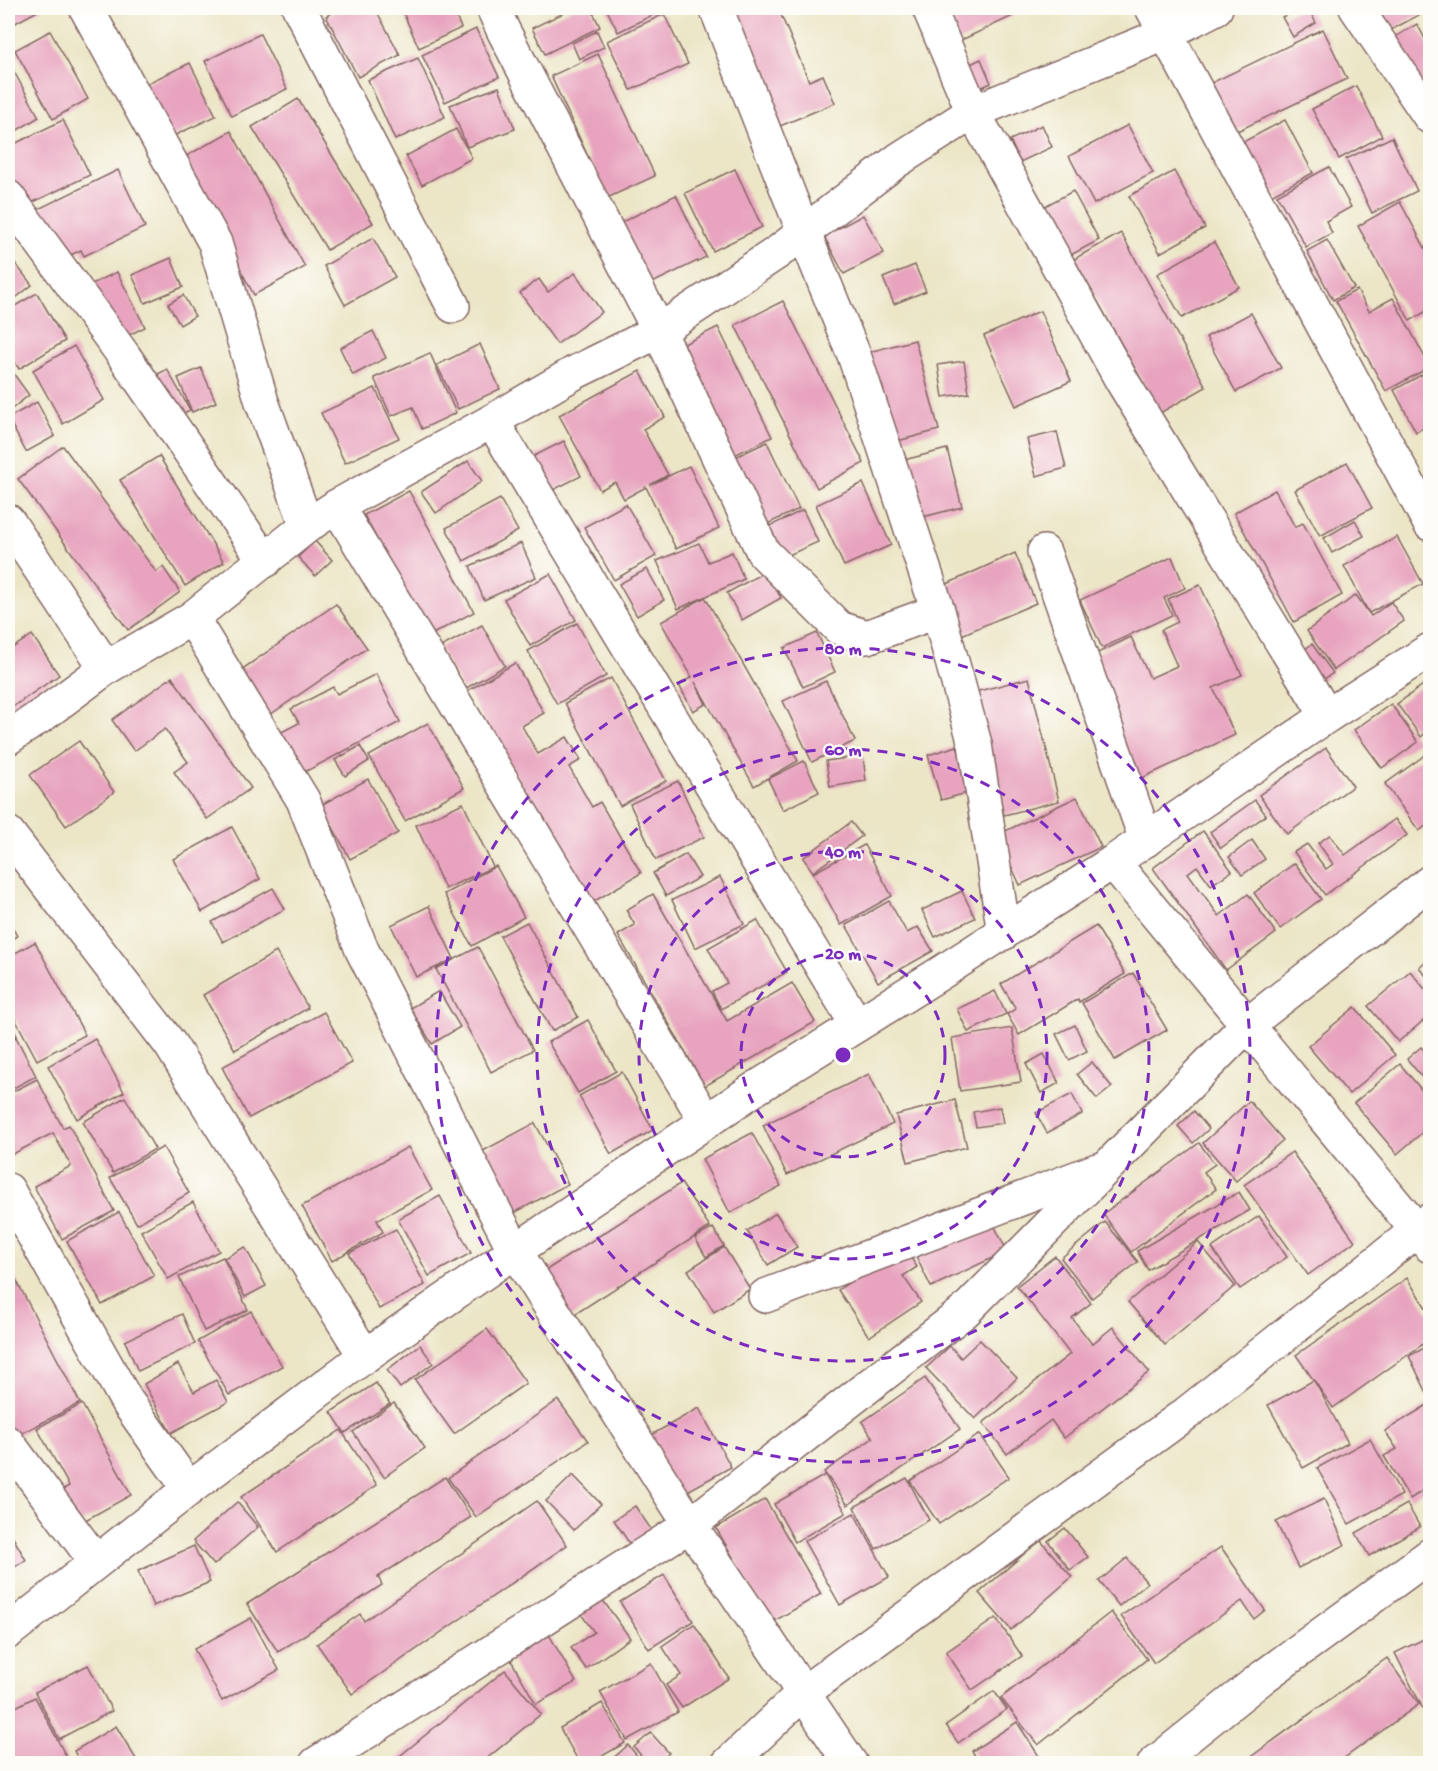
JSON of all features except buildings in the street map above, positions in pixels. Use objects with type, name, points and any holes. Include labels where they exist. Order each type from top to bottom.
[{"type":"street","points":[[86,8],[215,243],[262,402],[307,526]]},
{"type":"street","points":[[299,8],[453,306]]},
{"type":"street","points":[[493,8],[659,331],[764,552],[839,628],[867,638],[938,611]]},
{"type":"street","points":[[716,8],[854,355],[938,611],[975,744],[1004,933]]},
{"type":"street","points":[[929,8],[974,112],[1122,381],[1327,716]]},
{"type":"street","points":[[8,738],[106,668],[192,618],[307,526],[337,506],[574,373],[659,331],[804,233],[898,160],[974,112],[1159,21],[1216,8]]},
{"type":"street","points":[[1356,8],[1431,117]]},
{"type":"street","points":[[1159,21],[1431,524]]},
{"type":"street","points":[[8,197],[124,356],[265,561]]},
{"type":"street","points":[[492,421],[857,1025]]},
{"type":"street","points":[[337,506],[706,1121]]},
{"type":"street","points":[[8,521],[106,668]]},
{"type":"street","points":[[1044,552],[1146,840]]},
{"type":"street","points":[[192,618],[303,800],[362,950],[515,1251],[690,1525],[851,1764]]},
{"type":"street","points":[[8,1632],[189,1489],[364,1356],[515,1251],[706,1121],[1004,933],[1146,840],[1327,716],[1431,650]]},
{"type":"street","points":[[8,833],[170,1044],[364,1356]]},
{"type":"street","points":[[728,1764],[803,1693],[1187,1413],[1426,1232],[1247,1025],[1113,862]]},
{"type":"street","points":[[316,1764],[690,1525],[965,1311],[1247,1025],[1431,882]]},
{"type":"street","points":[[765,1296],[1109,1165]]},
{"type":"street","points":[[8,1190],[126,1400],[189,1489]]},
{"type":"street","points":[[8,1443],[96,1562]]},
{"type":"street","points":[[1154,1764],[1263,1677],[1431,1555]]}]
